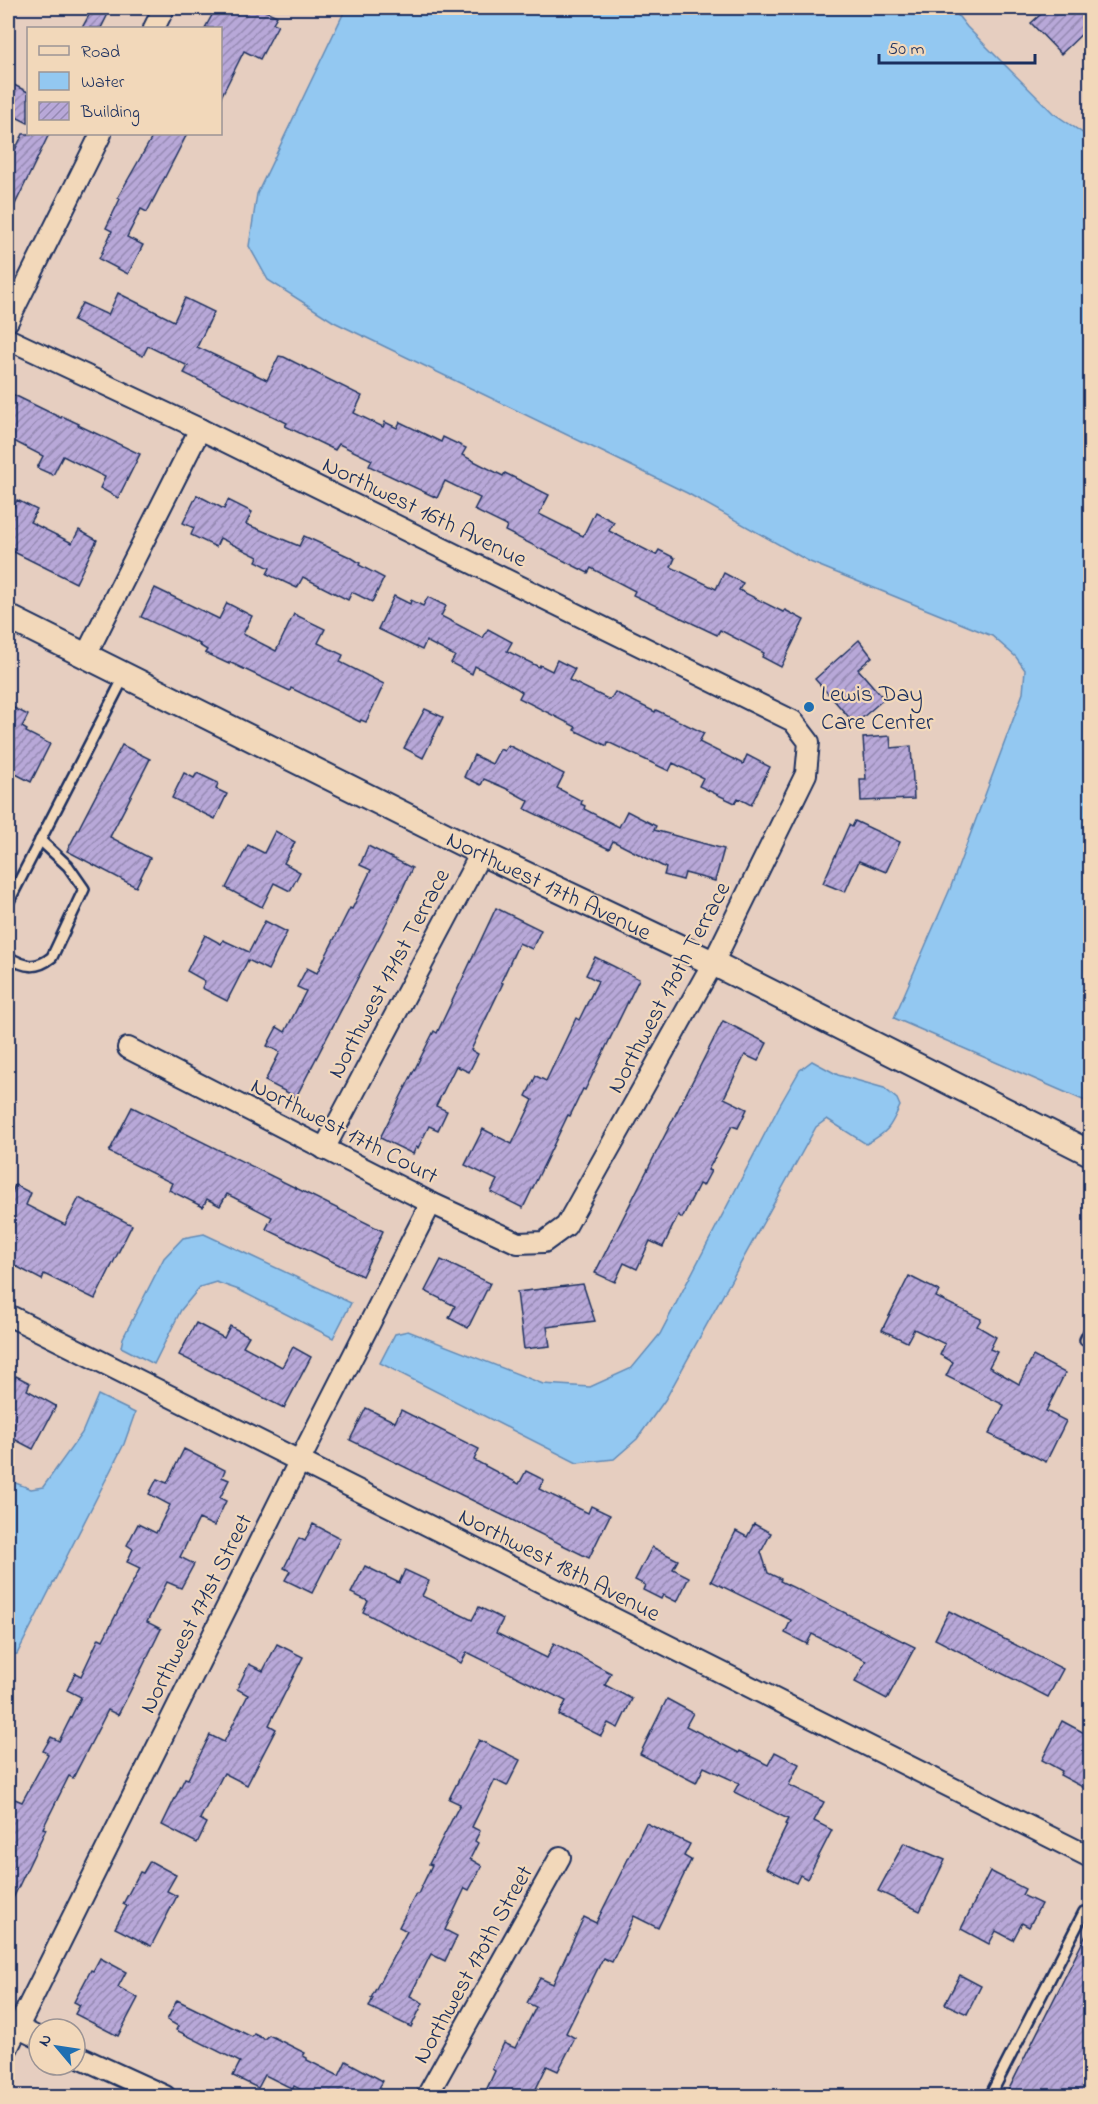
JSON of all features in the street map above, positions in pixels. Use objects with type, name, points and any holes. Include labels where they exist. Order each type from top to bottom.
[{"type":"street","points":[[154,27],[164,8]]},
{"type":"street","points":[[8,321],[101,135]]},
{"type":"street","name":"Northwest 16th Avenue","points":[[8,339],[200,429],[793,720],[809,742]]},
{"type":"street","points":[[86,655],[200,429]]},
{"type":"street","name":"Northwest 17th Avenue","points":[[8,617],[481,853],[713,963],[1090,1153]]},
{"type":"street","name":"Northwest 170th Terrace","points":[[544,1242],[566,1226],[713,963],[807,774],[809,742]]},
{"type":"street","name":"Northwest 171st Terrace","points":[[324,1149],[481,853]]},
{"type":"street","name":"Northwest 17th Court","points":[[128,1048],[431,1203],[518,1243],[544,1242]]},
{"type":"street","name":"Northwest 171st Street","points":[[8,2047],[12,2026],[431,1203]]},
{"type":"street","name":"Northwest 18th Avenue","points":[[8,1315],[1090,1857]]},
{"type":"street","name":"Northwest 170th Street","points":[[428,2097],[560,1857]]},
{"type":"street","points":[[12,2026],[27,2033]]},
{"type":"street","points":[[87,2061],[165,2097]]},
{"type":"lane","points":[[8,903],[125,675]]},
{"type":"lane","points":[[8,957],[19,964],[33,966],[43,964],[52,957],[84,889],[68,866],[40,840]]},
{"type":"lane","points":[[1085,1340],[1090,1330]]},
{"type":"lane","points":[[990,2097],[1084,1912],[1090,1915]]},
{"type":"water","points":[[346,8],[952,8],[967,27],[1053,113],[1090,138],[1090,1103],[894,1018],[950,889],[1023,693],[1025,670],[1016,657],[992,636],[810,562],[687,493],[334,322],[268,280],[249,246],[257,194]]},
{"type":"water","points":[[812,1061],[838,1075],[884,1088],[897,1099],[900,1106],[894,1120],[884,1133],[866,1144],[827,1119],[816,1127],[665,1400],[637,1439],[614,1459],[577,1463],[380,1363],[395,1334],[408,1331],[543,1384],[590,1387],[632,1368],[660,1334],[781,1103],[800,1070]]},
{"type":"water","points":[[204,1234],[351,1303],[333,1338],[239,1290],[216,1282],[200,1287],[181,1310],[154,1364],[121,1347],[123,1338],[164,1258],[183,1238]]},
{"type":"water","points":[[98,1395],[135,1413],[124,1444],[17,1654],[8,1655],[8,1480],[31,1489],[43,1487],[82,1433]]},
{"type":"building","points":[[93,8],[111,8],[102,27],[83,27]]},
{"type":"building","points":[[216,8],[259,8],[277,16],[273,23],[278,25],[260,59],[244,51],[222,95],[222,27],[206,27]]},
{"type":"building","points":[[1048,8],[1090,8],[1090,26],[1061,54],[1031,23]]},
{"type":"building","points":[[8,82],[27,92],[27,122],[8,113]]},
{"type":"building","points":[[23,134],[49,135],[8,219],[8,164]]},
{"type":"building","points":[[153,135],[186,135],[147,212],[141,209],[127,237],[143,245],[128,274],[99,259],[112,231],[106,228],[120,199],[118,197]]},
{"type":"building","points":[[118,293],[174,321],[185,298],[214,312],[197,347],[267,380],[279,356],[284,357],[362,396],[354,413],[383,427],[385,422],[397,428],[400,422],[441,442],[443,437],[466,448],[462,455],[503,476],[505,473],[549,495],[539,514],[583,536],[595,512],[614,522],[609,531],[656,555],[659,550],[675,558],[671,567],[716,589],[724,573],[743,583],[739,590],[804,620],[781,667],[762,657],[764,653],[720,630],[717,635],[633,595],[635,591],[591,568],[588,573],[505,531],[507,526],[474,510],[480,498],[445,481],[437,498],[369,466],[372,460],[339,444],[335,450],[285,426],[287,423],[184,373],[188,366],[148,346],[143,356],[73,321],[82,303],[108,315]]},
{"type":"building","points":[[8,392],[140,454],[118,498],[100,488],[105,477],[63,456],[53,475],[37,468],[43,456],[8,438]]},
{"type":"building","points":[[197,495],[224,509],[228,500],[252,512],[246,524],[299,546],[304,536],[352,558],[360,563],[359,565],[384,578],[372,602],[352,592],[348,600],[303,577],[297,588],[267,574],[270,568],[256,561],[258,557],[220,538],[216,547],[191,535],[194,528],[183,523]]},
{"type":"building","points":[[17,500],[37,510],[30,522],[72,543],[79,530],[97,540],[76,583],[8,549],[8,505],[13,508]]},
{"type":"building","points":[[155,588],[219,619],[227,603],[252,616],[243,634],[276,651],[294,614],[325,629],[318,643],[343,655],[340,662],[384,684],[366,722],[361,720],[360,722],[291,688],[290,691],[205,653],[207,650],[200,644],[141,617]]},
{"type":"building","points":[[394,596],[410,604],[411,600],[423,606],[428,597],[446,606],[441,616],[483,638],[488,629],[512,642],[507,651],[539,667],[540,665],[552,671],[557,660],[575,669],[569,680],[610,700],[615,692],[704,733],[699,742],[743,764],[747,755],[770,767],[751,805],[738,798],[735,803],[699,786],[703,778],[673,763],[669,771],[608,742],[607,746],[574,730],[576,727],[519,698],[522,692],[516,688],[475,666],[472,674],[451,663],[455,656],[426,641],[422,650],[378,629]]},
{"type":"building","points":[[859,640],[872,657],[858,669],[884,699],[855,724],[815,679]]},
{"type":"building","points":[[8,705],[28,715],[22,727],[27,730],[26,732],[50,744],[31,782],[8,770]]},
{"type":"building","points":[[425,709],[443,717],[423,758],[404,748]]},
{"type":"building","points":[[890,736],[891,748],[911,746],[914,799],[861,801],[860,779],[866,779],[863,738]]},
{"type":"building","points":[[122,745],[150,759],[110,837],[150,858],[136,887],[67,851]]},
{"type":"building","points":[[508,745],[564,774],[557,788],[582,801],[584,809],[619,827],[627,811],[656,826],[654,830],[724,849],[715,881],[685,873],[683,880],[664,875],[666,868],[613,841],[609,849],[525,809],[529,801],[505,788],[484,779],[481,785],[464,777],[474,755],[492,764],[500,749],[504,751]]},
{"type":"building","points":[[184,773],[194,778],[197,773],[218,783],[216,789],[227,794],[215,819],[172,798]]},
{"type":"building","points":[[855,821],[900,842],[886,872],[859,861],[845,892],[823,883],[849,825],[852,827]]},
{"type":"building","points":[[275,831],[295,842],[284,863],[300,872],[290,891],[274,883],[262,907],[226,888],[248,845],[264,853]]},
{"type":"building","points":[[368,846],[412,868],[390,916],[296,1097],[265,1081],[280,1052],[267,1046],[277,1027],[285,1032],[306,991],[297,987],[307,968],[317,973],[350,908],[352,909],[371,870],[360,865]]},
{"type":"building","points":[[496,908],[541,930],[532,949],[519,943],[471,1050],[478,1054],[469,1072],[456,1066],[436,1106],[447,1111],[438,1130],[429,1126],[413,1154],[380,1138],[434,1031],[437,1033]]},
{"type":"building","points":[[265,921],[287,932],[268,970],[248,960],[227,1001],[202,988],[205,981],[187,971],[205,935],[221,944],[223,940],[249,952]]},
{"type":"building","points":[[595,957],[639,979],[585,1090],[583,1089],[570,1116],[568,1115],[523,1208],[491,1192],[497,1180],[465,1165],[483,1129],[512,1144],[533,1100],[526,1096],[536,1076],[546,1081],[576,1018],[579,1020],[598,981],[586,975]]},
{"type":"building","points":[[723,1021],[767,1043],[758,1061],[745,1055],[724,1098],[747,1109],[738,1128],[732,1126],[708,1170],[711,1171],[703,1186],[699,1184],[682,1218],[678,1215],[663,1247],[650,1241],[637,1269],[624,1263],[615,1282],[595,1273]]},
{"type":"building","points":[[132,1107],[383,1231],[362,1276],[266,1229],[272,1217],[227,1194],[220,1206],[207,1199],[203,1207],[169,1190],[172,1183],[109,1152]]},
{"type":"building","points":[[15,1185],[31,1193],[26,1205],[65,1225],[79,1198],[132,1225],[95,1299],[44,1274],[42,1280],[8,1262],[8,1202]]},
{"type":"building","points":[[441,1260],[490,1283],[468,1328],[449,1318],[455,1306],[425,1291]]},
{"type":"building","points":[[909,1276],[939,1291],[936,1297],[981,1319],[977,1326],[996,1337],[990,1349],[997,1352],[989,1367],[1019,1384],[1033,1356],[1065,1373],[1046,1411],[1066,1421],[1046,1462],[989,1434],[1004,1405],[946,1376],[953,1362],[940,1355],[945,1344],[914,1329],[907,1342],[882,1330]]},
{"type":"building","points":[[583,1284],[595,1321],[547,1327],[550,1346],[524,1349],[517,1292]]},
{"type":"building","points":[[196,1323],[224,1338],[230,1326],[249,1336],[243,1346],[282,1367],[293,1347],[311,1357],[284,1408],[179,1355]]},
{"type":"building","points":[[16,1376],[30,1383],[27,1390],[56,1406],[33,1449],[8,1436],[8,1392]]},
{"type":"building","points":[[366,1408],[395,1422],[401,1410],[479,1449],[474,1460],[519,1484],[526,1471],[544,1480],[539,1489],[588,1513],[591,1506],[610,1515],[589,1558],[350,1440]]},
{"type":"building","points":[[184,1449],[225,1470],[222,1477],[229,1480],[220,1498],[226,1501],[214,1526],[199,1519],[180,1557],[194,1564],[181,1588],[167,1582],[147,1622],[161,1629],[118,1715],[108,1710],[73,1778],[69,1776],[43,1828],[46,1829],[8,1909],[8,1813],[15,1799],[22,1802],[48,1754],[43,1751],[51,1737],[59,1741],[81,1697],[67,1690],[75,1673],[81,1676],[99,1638],[103,1640],[140,1568],[127,1562],[133,1549],[127,1545],[138,1524],[156,1533],[170,1505],[149,1494],[157,1479],[167,1483]]},
{"type":"building","points":[[313,1524],[340,1538],[312,1593],[285,1580],[290,1571],[284,1568],[299,1538],[305,1541]]},
{"type":"building","points":[[754,1524],[771,1533],[761,1552],[768,1573],[915,1647],[887,1699],[855,1682],[866,1661],[812,1634],[807,1644],[785,1633],[791,1620],[711,1581],[736,1531],[747,1537]]},
{"type":"building","points":[[652,1547],[678,1560],[673,1569],[689,1577],[677,1602],[663,1595],[661,1599],[643,1590],[645,1585],[635,1580]]},
{"type":"building","points":[[365,1566],[399,1583],[405,1570],[429,1581],[422,1596],[472,1620],[479,1607],[503,1619],[496,1633],[547,1658],[554,1643],[611,1673],[605,1685],[632,1699],[618,1728],[608,1723],[601,1736],[559,1715],[566,1701],[467,1652],[461,1663],[363,1612],[368,1601],[351,1593]]},
{"type":"building","points":[[949,1611],[1063,1669],[1048,1697],[935,1639]]},
{"type":"building","points":[[277,1644],[303,1657],[269,1725],[276,1729],[247,1785],[224,1773],[200,1819],[207,1823],[197,1843],[162,1825],[185,1778],[188,1779],[210,1735],[224,1742],[248,1695],[237,1689],[249,1664],[263,1671]]},
{"type":"building","points":[[667,1699],[693,1713],[686,1726],[739,1753],[740,1751],[768,1765],[775,1752],[799,1764],[789,1785],[824,1802],[814,1821],[832,1830],[807,1879],[800,1875],[796,1883],[766,1868],[788,1819],[734,1792],[739,1783],[704,1767],[696,1783],[640,1754]]},
{"type":"building","points":[[1062,1721],[1090,1736],[1090,1791],[1060,1775],[1062,1771],[1042,1760]]},
{"type":"building","points":[[479,1740],[520,1760],[507,1786],[495,1780],[472,1827],[480,1831],[475,1841],[478,1843],[470,1859],[482,1866],[469,1890],[465,1888],[445,1930],[457,1936],[445,1961],[431,1954],[410,1996],[423,2003],[411,2027],[369,2007],[373,1998],[371,1998],[407,1931],[399,1927],[418,1894],[432,1865],[429,1864],[460,1804],[449,1799]]},
{"type":"building","points":[[646,1823],[690,1844],[684,1856],[691,1860],[658,1928],[634,1916],[612,1962],[603,1958],[566,2033],[575,2038],[558,2071],[547,2066],[532,2097],[483,2097],[504,2043],[515,2048],[536,2007],[527,2003],[540,1978],[553,1984],[584,1917],[596,1923]]},
{"type":"building","points":[[904,1843],[945,1860],[920,1911],[878,1891]]},
{"type":"building","points":[[150,1861],[176,1875],[167,1891],[177,1896],[151,1946],[115,1928],[127,1906],[123,1904],[140,1872],[143,1873]]},
{"type":"building","points":[[990,1871],[1025,1889],[1022,1895],[1041,1904],[1029,1927],[1022,1923],[1013,1940],[996,1931],[989,1944],[961,1929]]},
{"type":"building","points":[[1090,1927],[1090,2097],[1005,2097]]},
{"type":"building","points":[[100,1958],[126,1972],[118,1987],[138,1998],[118,2036],[87,2020],[87,2017],[75,2014],[80,2005],[74,2002],[91,1970],[93,1971]]},
{"type":"building","points":[[960,1975],[981,1986],[967,2014],[945,2004]]},
{"type":"building","points":[[177,2000],[252,2037],[254,2034],[264,2039],[269,2035],[305,2053],[303,2056],[307,2060],[339,2076],[346,2061],[383,2081],[374,2097],[315,2097],[265,2075],[258,2088],[233,2076],[240,2062],[176,2030],[178,2026],[167,2020]]},
{"type":"place","name":"Lewis Day Care Center","points":[[809,707]]}]
